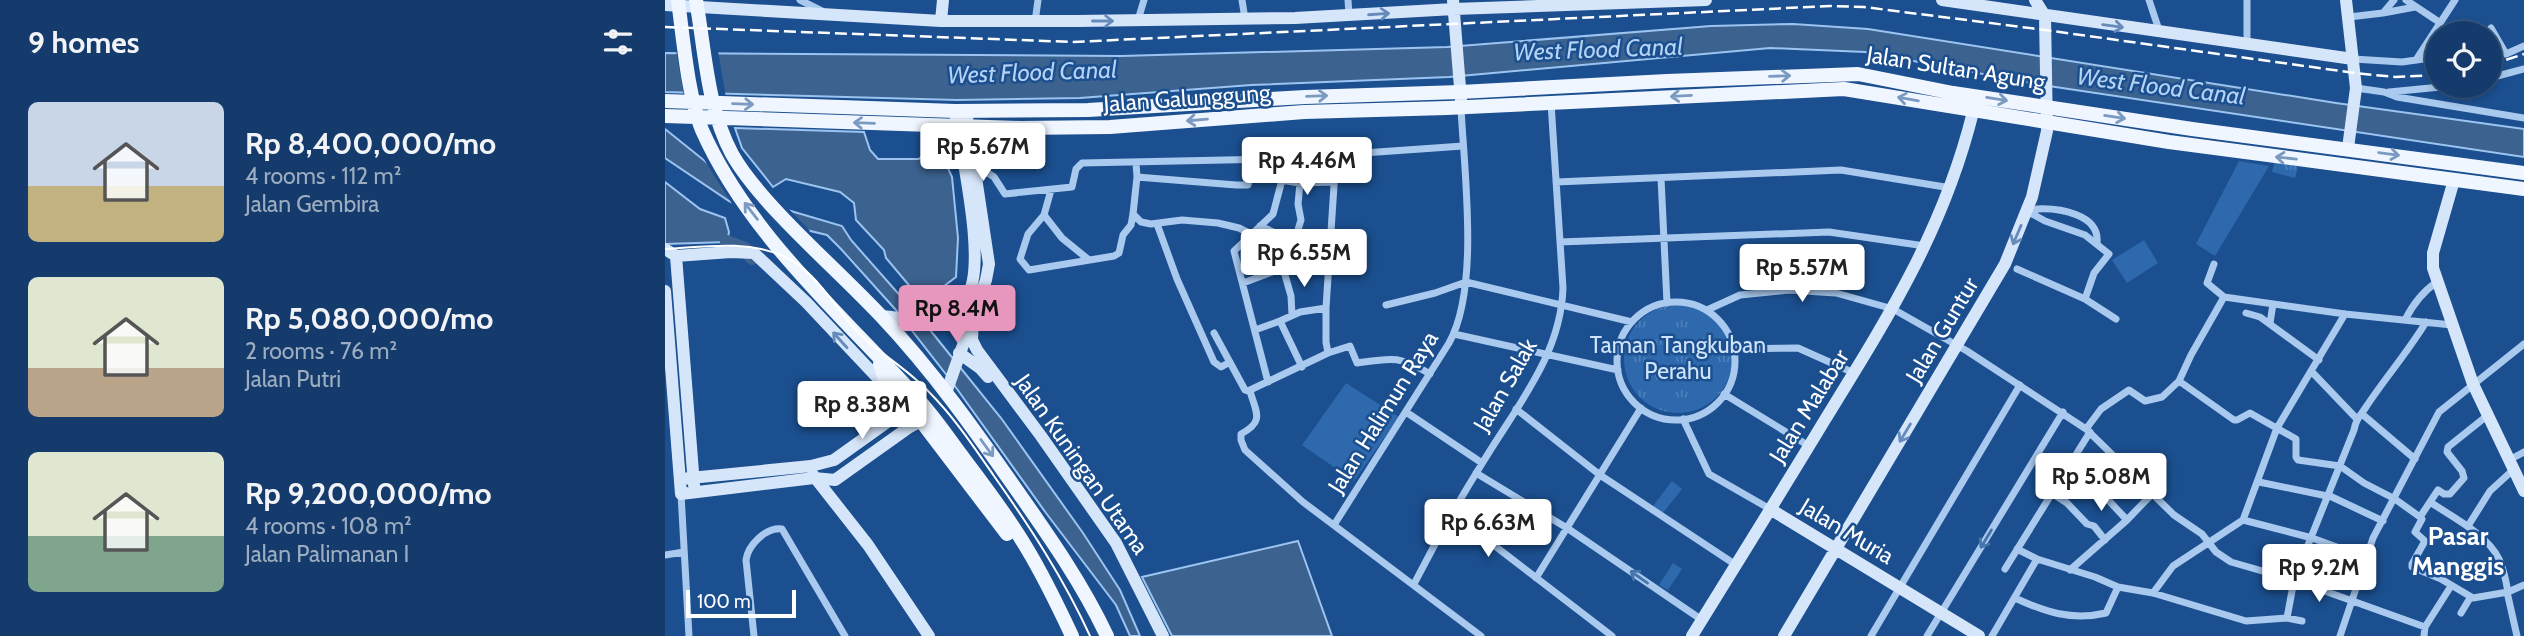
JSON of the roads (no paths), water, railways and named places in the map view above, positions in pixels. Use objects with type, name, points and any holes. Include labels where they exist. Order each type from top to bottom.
[{"type":"main road","points":[[696,0],[712,95],[723,136],[746,174],[806,242],[888,317],[948,389],[1066,562],[1107,636]]},
{"type":"main road","points":[[669,3],[701,127],[721,169],[793,264],[919,400],[950,439],[1010,522],[1072,636]]},
{"type":"main road","name":"Jalan Sultan Agung","points":[[1460,90],[1571,94],[1843,74],[1871,76],[1951,99],[1973,112],[2190,145],[2524,189]]},
{"type":"main road","name":"Jalan Galunggung","points":[[961,119],[1460,90]]},
{"type":"main road","name":"Jalan Sultan Agung","points":[[1461,108],[1551,102],[1571,94]]},
{"type":"main road","name":"Jalan Sultan Agung","points":[[1951,99],[2047,101],[2192,129],[2349,143],[2524,173]]},
{"type":"main road","points":[[1240,101],[1241,116]]},
{"type":"main road","name":"Jalan Galunggung","points":[[670,109],[961,119],[1043,128],[1110,127],[1241,116],[1461,108]]},
{"type":"main road","points":[[2190,145],[2192,129]]},
{"type":"main road","points":[[879,359],[893,394],[921,421],[1018,548],[1034,562]]},
{"type":"street","points":[[800,0],[825,13]]},
{"type":"street","points":[[941,21],[943,0]]},
{"type":"street","points":[[1035,22],[1038,0]]},
{"type":"street","points":[[1138,21],[1144,0]]},
{"type":"street","points":[[1242,0],[1245,19]]},
{"type":"street","points":[[1348,0],[1349,15]]},
{"type":"street","points":[[669,3],[767,5],[825,13],[941,21],[1035,22],[1349,15],[1453,4],[1706,0]]},
{"type":"street","points":[[1942,0],[2353,59],[2402,62],[2425,59]]},
{"type":"street","points":[[2026,13],[2034,0]]},
{"type":"street","points":[[2034,0],[2045,16]]},
{"type":"street","points":[[2149,0],[2160,33]]},
{"type":"street","points":[[2247,0],[2247,44]]},
{"type":"street","points":[[2346,0],[2356,91],[2349,143]]},
{"type":"street","points":[[2383,13],[2394,0]]},
{"type":"street","points":[[2406,0],[2438,21]]},
{"type":"street","points":[[2440,21],[2455,0]]},
{"type":"street","points":[[1453,4],[1461,108]]},
{"type":"street","points":[[2349,16],[2383,13],[2415,6]]},
{"type":"street","name":"Jalan Guntur","points":[[1784,636],[1997,279],[2029,213],[2039,176],[2047,122],[2045,16]]},
{"type":"street","points":[[2416,60],[2425,45]]},
{"type":"street","points":[[2502,47],[2506,54],[2524,46]]},
{"type":"street","points":[[2502,75],[2524,69]]},
{"type":"street","points":[[2356,91],[2425,88]]},
{"type":"street","points":[[2384,92],[2397,97],[2524,117]]},
{"type":"street","name":"Jalan Salak","points":[[1414,584],[1452,513],[1548,355],[1562,305],[1551,102]]},
{"type":"street","name":"Jalan Halimun Raya","points":[[1334,525],[1454,334],[1468,262],[1461,108]]},
{"type":"street","name":"Jalan Malabar","points":[[1692,636],[1893,309],[1926,246],[1951,188],[1973,112]]},
{"type":"street","points":[[948,389],[986,280],[989,264],[976,174],[961,119]]},
{"type":"street","points":[[888,317],[935,318],[952,309],[967,296],[973,280],[975,245],[961,119]]},
{"type":"street","points":[[976,174],[988,173],[994,177],[1005,194],[1072,187],[1076,169],[1082,163],[1277,159],[1463,146]]},
{"type":"street","points":[[1328,353],[1326,308],[1336,155]]},
{"type":"street","points":[[1051,190],[1044,215],[1028,234],[1020,259],[1026,269],[1114,256],[1119,253],[1122,236],[1131,225],[1137,177],[1136,163]]},
{"type":"street","points":[[1556,181],[1840,170],[1951,188]]},
{"type":"street","points":[[1137,177],[1236,186],[1248,184],[1252,176],[1300,183],[1333,182]]},
{"type":"street","points":[[1661,178],[1667,303]]},
{"type":"street","points":[[1268,382],[1234,251],[1271,218],[1277,208],[1282,180]]},
{"type":"street","points":[[2454,180],[2433,253],[2433,268],[2473,384],[2524,491]]},
{"type":"street","points":[[1292,316],[1291,296],[1283,268],[1291,240],[1296,236],[1301,220],[1298,204],[1300,183]]},
{"type":"street","points":[[2029,213],[2038,209],[2050,209],[2083,216],[2097,236],[2097,243]]},
{"type":"street","points":[[2029,213],[2085,235],[2109,254],[2094,274],[2085,299]]},
{"type":"street","points":[[1133,214],[1142,222],[1157,224],[1182,220],[1217,223],[1254,234]]},
{"type":"street","points":[[1044,215],[1062,238],[1089,260]]},
{"type":"street","points":[[1157,224],[1177,279],[1214,362],[1221,367],[1230,362]]},
{"type":"street","points":[[1260,226],[1291,240]]},
{"type":"street","points":[[1560,242],[1829,232],[1926,246]]},
{"type":"street","points":[[681,494],[695,492],[813,472],[890,420],[897,412],[893,394],[806,302],[754,253],[671,252],[695,492]]},
{"type":"street","points":[[2214,264],[2207,283],[2224,297],[2345,314],[2452,325]]},
{"type":"street","points":[[1243,283],[1283,268]]},
{"type":"street","points":[[2017,269],[2085,299],[2116,319]]},
{"type":"street","points":[[1386,305],[1436,293],[1466,282],[1632,322]]},
{"type":"street","points":[[2406,320],[2415,302],[2437,282]]},
{"type":"street","points":[[1707,310],[1741,295],[1789,290],[1836,293],[1893,309],[1958,346],[2088,430],[2174,515],[2202,534],[2216,552],[2231,562],[2294,580],[2425,627]]},
{"type":"street","points":[[665,292],[689,636]]},
{"type":"street","points":[[2005,569],[2053,494],[2101,409],[2129,390],[2145,401],[2162,397],[2179,381],[2224,297]]},
{"type":"street","points":[[1667,303],[1688,303],[1707,310],[1722,323],[1734,349],[1734,374],[1724,394],[1706,411],[1683,419],[1658,416],[1641,408],[1625,390],[1618,370],[1620,344],[1632,322],[1648,309],[1667,303]]},
{"type":"street","points":[[2270,323],[2273,304]]},
{"type":"street","points":[[1255,330],[1300,312],[1326,308]]},
{"type":"street","points":[[2246,313],[2270,323],[2319,360]]},
{"type":"street","points":[[2153,593],[2173,566],[2243,520],[2277,428],[2345,314]]},
{"type":"street","name":"Jalan Kuningan Utama","points":[[973,317],[972,340],[977,350],[1118,554],[1163,636]]},
{"type":"street","points":[[1280,321],[1303,367]]},
{"type":"street","points":[[2287,618],[2294,580],[2359,416],[2426,322]]},
{"type":"street","points":[[1214,333],[1245,390],[1250,391],[1328,353],[1350,346],[1357,363],[1399,359],[1430,374]]},
{"type":"street","points":[[1454,334],[1618,370]]},
{"type":"street","points":[[2340,636],[2373,538],[2439,412],[2524,344]]},
{"type":"street","points":[[1734,349],[1798,348],[1854,373]]},
{"type":"street","name":"Jalan Kuningan Utama","points":[[958,356],[980,368],[1038,438]]},
{"type":"street","points":[[2312,372],[2359,416],[2415,459]]},
{"type":"street","points":[[2179,381],[2234,420],[2237,421],[2250,413],[2298,440],[2298,460],[2340,466],[2420,517]]},
{"type":"street","points":[[1871,636],[2020,385]]},
{"type":"street","points":[[1250,391],[1257,423],[1241,434],[1245,450],[1303,502],[1481,636]]},
{"type":"street","points":[[1724,394],[1809,446]]},
{"type":"street","points":[[1536,578],[1641,408]]},
{"type":"street","points":[[1516,409],[1600,475],[1736,565]]},
{"type":"street","points":[[1406,412],[1482,463]]},
{"type":"street","points":[[1927,636],[2063,412]]},
{"type":"street","points":[[2488,415],[2447,450],[2464,478],[2450,494],[2438,490],[2420,517],[2422,519],[2415,532],[2425,541],[2412,567],[2441,579],[2470,597],[2481,598],[2524,585]]},
{"type":"street","name":"Jalan Muria","points":[[1683,419],[1709,474],[1977,635]]},
{"type":"street","points":[[680,479],[813,472],[835,480],[921,421]]},
{"type":"street","points":[[2468,526],[2490,491],[2524,452]]},
{"type":"street","points":[[2071,461],[2090,478]]},
{"type":"street","points":[[813,472],[868,545],[929,636]]},
{"type":"street","points":[[1476,473],[1567,528],[1702,620]]},
{"type":"street","points":[[2259,482],[2328,496],[2383,521]]},
{"type":"street","points":[[2096,487],[2127,520]]},
{"type":"street","points":[[2053,494],[2067,503],[2087,524],[2094,526],[2105,540]]},
{"type":"street","points":[[2070,570],[2152,494]]},
{"type":"street","points":[[2430,502],[2468,526],[2496,554],[2501,562],[2517,636]]},
{"type":"street","points":[[1452,513],[1612,636]]},
{"type":"street","points":[[2243,520],[2312,538],[2367,558]]},
{"type":"street","points":[[754,636],[746,560],[748,551],[769,530],[777,527],[782,529],[841,635]]},
{"type":"street","points":[[2017,549],[2037,559],[2118,587],[2153,593],[2246,621],[2287,618],[2302,621]]},
{"type":"street","points":[[665,555],[684,552]]},
{"type":"street","name":"Jalan Kuningan Utama","points":[[1118,554],[1155,636]]},
{"type":"street","points":[[1992,636],[2037,559]]},
{"type":"street","points":[[2424,636],[2425,627],[2451,586]]},
{"type":"street","points":[[2015,598],[2055,614],[2085,617],[2106,613],[2118,587]]},
{"type":"street","points":[[2461,613],[2470,597]]},
{"type":"water","name":"West Flood Canal","points":[[1793,24],[1868,29],[2336,103],[2524,129],[2524,157],[2042,85],[1865,52],[1770,48],[1449,77],[1251,85],[1080,98],[957,100],[665,92],[665,53],[1121,56],[1447,47],[1711,26]]},
{"type":"water","points":[[735,128],[864,132],[870,150],[878,159],[919,159],[930,148],[939,148],[952,177],[958,238],[956,277],[923,302],[886,258],[884,250],[856,220],[854,203],[840,192],[786,179],[773,187],[742,148]]},
{"type":"water","points":[[665,129],[731,182],[774,206],[842,226],[1001,418],[1120,590],[1140,636],[1130,636],[1116,605],[952,382],[895,309],[841,249],[827,235],[777,223],[729,201],[665,158]]},
{"type":"water","points":[[665,182],[700,209],[725,218],[729,232],[727,242],[665,244]]},
{"type":"water","points":[[1298,541],[1332,636],[1172,636],[1142,577]]},
{"type":"waterway","points":[[727,242],[745,249],[752,258]]},
{"type":"tram line","points":[[665,249],[753,247],[793,261],[814,278],[856,330],[920,383],[955,422],[1033,534],[1058,574],[1090,636]]},
{"type":"railway","points":[[665,27],[1073,42],[1830,6],[1864,7],[2045,30],[2355,73],[2395,77],[2425,76]]},
{"type":"railway","points":[[2502,61],[2524,54]]},
{"type":"district","name":"Pasar Manggis","points":[[2458,551]]},
{"type":"park label","name":"Taman Tangkuban Perahu","points":[[1678,358]]}]
